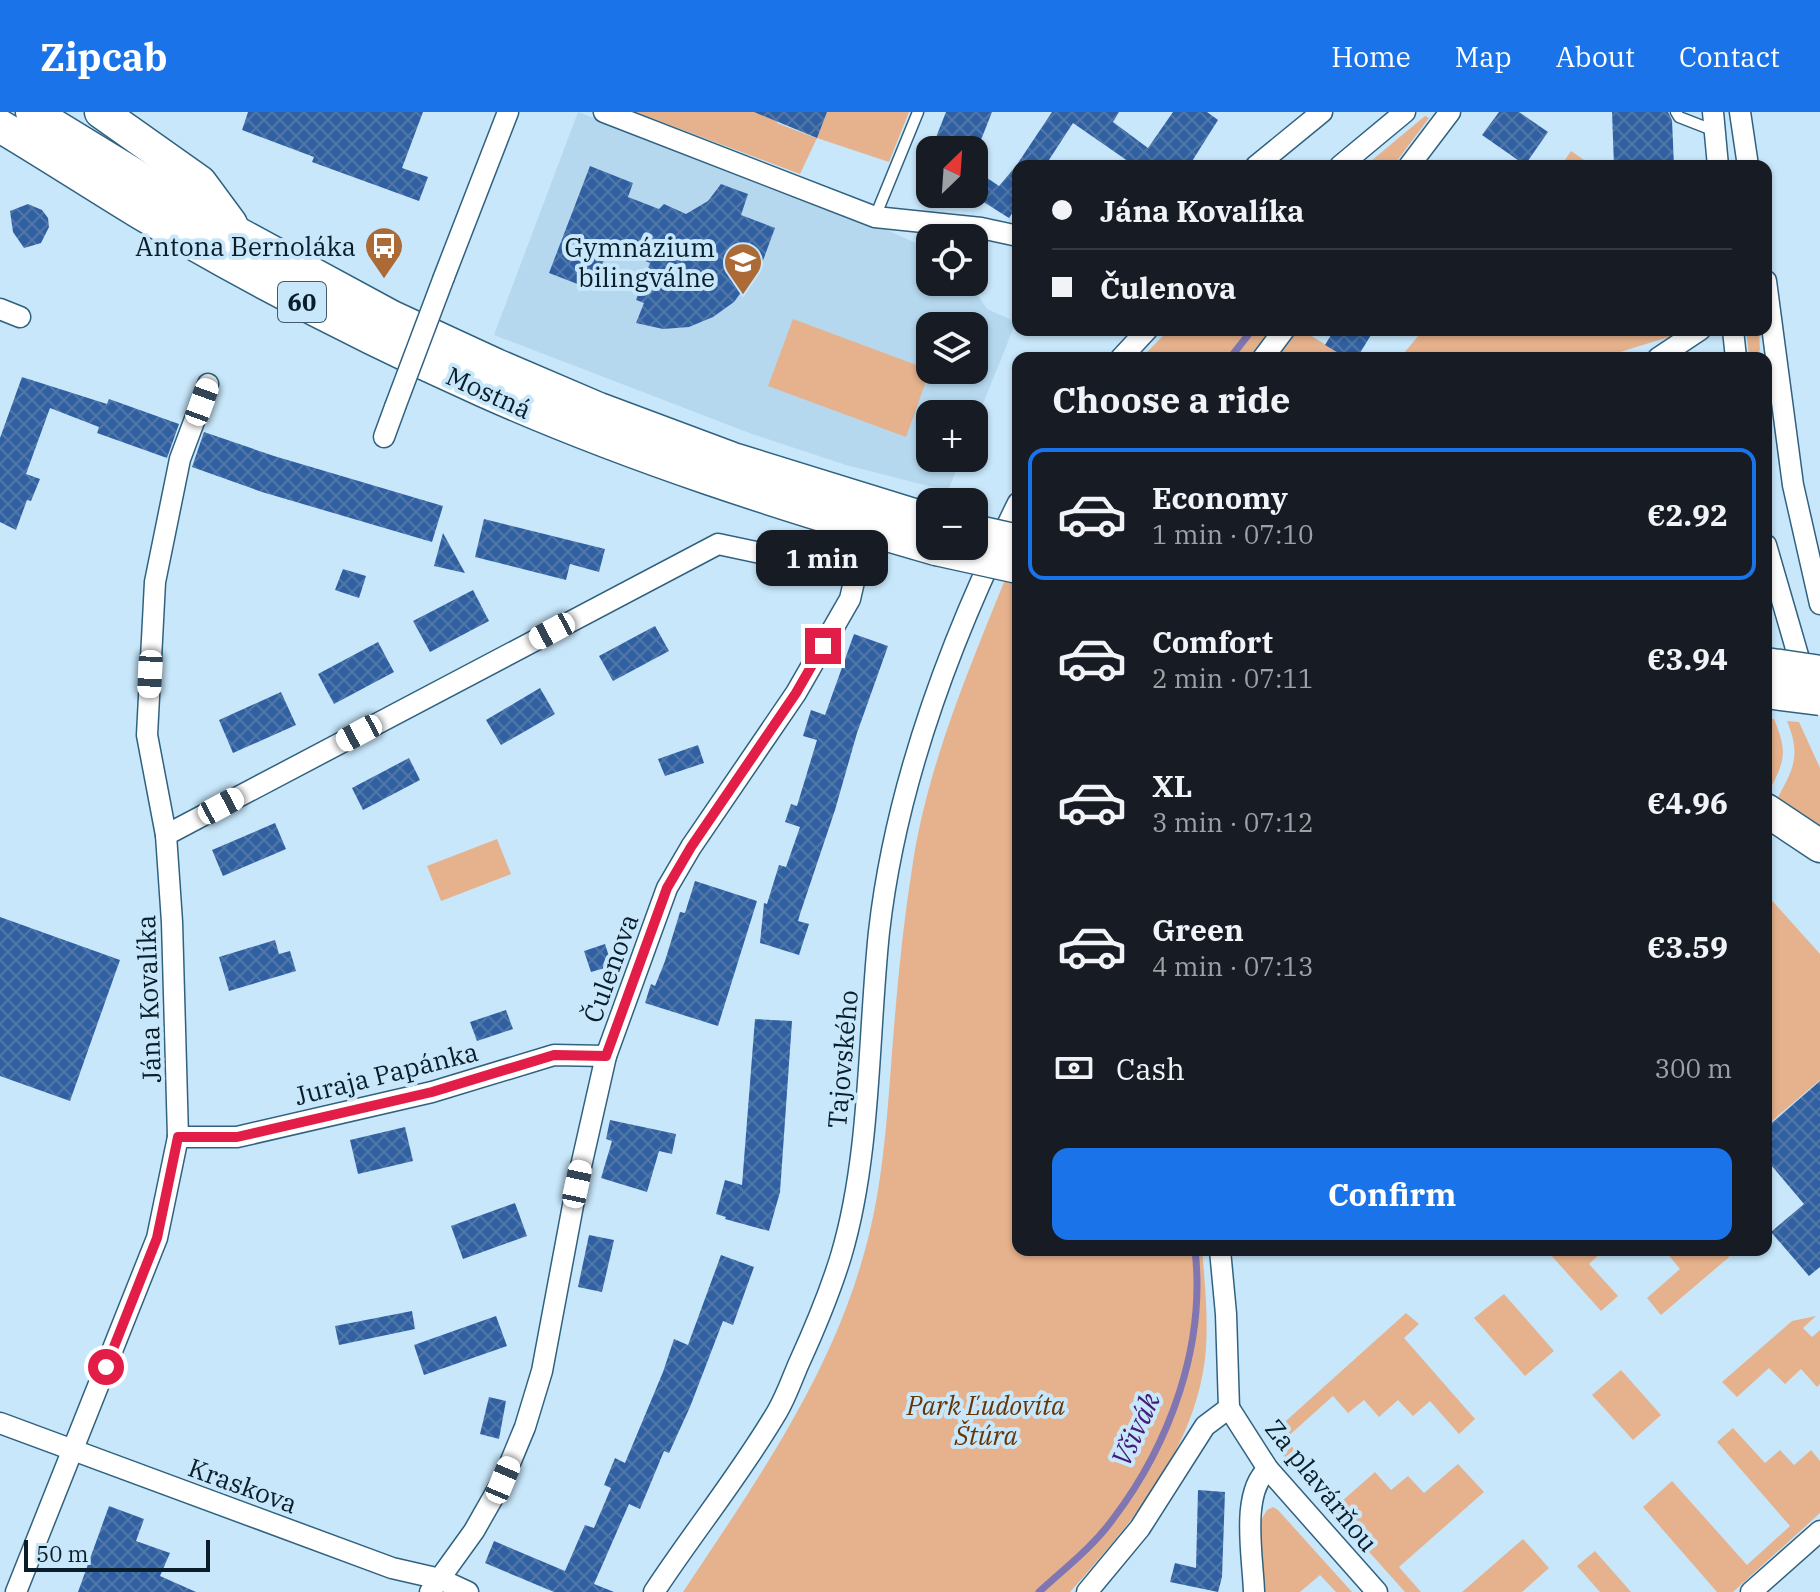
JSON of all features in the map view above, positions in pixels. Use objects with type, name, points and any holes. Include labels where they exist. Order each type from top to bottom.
[{"type":"main road","name":"Mostná","points":[[32,112],[156,188],[392,317],[599,409],[916,528]]},
{"type":"main road","points":[[101,112],[200,182],[237,233]]},
{"type":"main road","name":"Mostná","points":[[0,126],[15,140],[291,297],[486,392],[587,434],[825,517],[916,531]]},
{"type":"main road","points":[[988,534],[1012,540]]},
{"type":"main road","name":"Mostná","points":[[988,555],[1012,565]]},
{"type":"main road","points":[[1772,665],[1820,672]]},
{"type":"main road","points":[[1772,693],[1820,699]]},
{"type":"main road","points":[[1772,814],[1820,846]]},
{"type":"street","points":[[384,437],[508,112]]},
{"type":"street","points":[[604,112],[875,217],[981,228],[1012,235]]},
{"type":"street","points":[[1263,160],[1322,112]]},
{"type":"street","points":[[1347,160],[1405,112]]},
{"type":"street","points":[[1414,160],[1450,112]]},
{"type":"street","points":[[1740,112],[1747,160]]},
{"type":"street","points":[[1714,121],[1717,160]]},
{"type":"street","points":[[1127,352],[1141,336]]},
{"type":"street","points":[[1667,352],[1691,336]]},
{"type":"street","points":[[1773,381],[1820,604]]},
{"type":"street","name":"Jána Kovalíka","points":[[16,1592],[157,1238],[178,1137],[172,922],[166,835],[147,735],[155,582],[180,459],[208,384]]},
{"type":"street","name":"Tajovského","points":[[654,1592],[779,1410],[816,1325],[841,1255],[856,1188],[879,931],[891,851],[911,769],[946,666],[987,566],[1012,515]]},
{"type":"street","name":"Čulenova","points":[[166,835],[718,544],[856,573],[850,599],[796,693],[691,847],[667,888],[606,1056],[577,1184],[542,1371],[525,1427],[503,1480],[474,1531],[435,1586]]},
{"type":"street","points":[[1772,568],[1804,678],[1820,713]]},
{"type":"street","name":"Juraja Papánka","points":[[178,1137],[237,1137],[432,1092],[554,1055],[606,1056]]},
{"type":"street","points":[[1087,1592],[1140,1528],[1205,1426],[1229,1408],[1221,1256]]},
{"type":"street","name":"Za plavárňou","points":[[1229,1408],[1268,1469],[1377,1592]]},
{"type":"street","name":"Kraskova","points":[[0,1423],[435,1586],[468,1592]]},
{"type":"street","points":[[1254,1592],[1250,1509],[1259,1477],[1268,1469]]},
{"type":"street","points":[[1751,1592],[1820,1531]]},
{"type":"lane","points":[[875,217],[918,112]]},
{"type":"lane","points":[[1676,112],[1679,117],[1714,121]]},
{"type":"shaded area","name":"Gymnázium bilingválne","points":[[578,112],[874,224],[916,243],[916,296],[978,296],[987,309],[1012,320],[1012,332],[984,400],[916,400],[916,472],[955,472],[949,488],[936,488],[846,465],[752,434],[494,335]]},
{"type":"green space","points":[[635,112],[781,112],[777,123],[816,138],[827,112],[909,112],[889,162],[817,138],[800,174]]},
{"type":"green space","points":[[1425,116],[1429,118],[1398,160],[1372,160]]},
{"type":"green space","points":[[1571,151],[1584,160],[1565,160]]},
{"type":"green space","points":[[793,319],[916,365],[916,384],[925,384],[919,400],[916,400],[906,437],[768,386]]},
{"type":"green space","points":[[1163,336],[1266,336],[1254,352],[1147,352]]},
{"type":"green space","points":[[1292,336],[1312,336],[1337,352],[1280,352]]},
{"type":"green space","points":[[1418,336],[1672,336],[1620,352],[1405,352]]},
{"type":"green space","points":[[1747,336],[1759,336],[1759,352],[1749,352]]},
{"type":"green space","name":"Park Ľudovíta Štúra","points":[[1012,562],[1012,1256],[1202,1256],[1206,1349],[1190,1418],[1176,1450],[1138,1510],[1070,1592],[683,1592],[760,1474],[807,1394],[846,1309],[861,1264],[882,1166],[913,862],[931,781],[957,702]]},
{"type":"green space","points":[[1772,719],[1783,749],[1772,785]]},
{"type":"green space","points":[[1787,721],[1799,722],[1820,768],[1820,827],[1777,799],[1794,761],[1794,743]]},
{"type":"green space","points":[[497,839],[511,874],[441,901],[427,866]]},
{"type":"green space","points":[[1772,901],[1820,954],[1820,1080],[1772,1121]]},
{"type":"green space","points":[[1552,1256],[1598,1256],[1589,1264],[1618,1296],[1601,1311]]},
{"type":"green space","points":[[1669,1256],[1729,1256],[1661,1315],[1647,1298],[1680,1269]]},
{"type":"green space","points":[[1504,1294],[1554,1351],[1525,1376],[1474,1318]]},
{"type":"green space","points":[[1406,1313],[1419,1324],[1404,1338],[1475,1419],[1459,1434],[1430,1401],[1413,1416],[1398,1400],[1379,1417],[1364,1400],[1348,1413],[1333,1396],[1285,1439],[1341,1502],[1375,1472],[1391,1490],[1408,1476],[1424,1493],[1458,1464],[1484,1492],[1399,1567],[1421,1592],[1405,1592],[1267,1438]]},
{"type":"green space","points":[[1816,1316],[1803,1328],[1812,1337],[1820,1330],[1820,1384],[1817,1387],[1801,1369],[1785,1384],[1769,1368],[1737,1397],[1722,1382],[1792,1321]]},
{"type":"green space","points":[[1621,1370],[1661,1415],[1633,1440],[1592,1395]]},
{"type":"green space","points":[[1733,1428],[1765,1463],[1780,1450],[1794,1465],[1811,1450],[1820,1461],[1820,1513],[1733,1592],[1717,1592],[1643,1507],[1672,1481],[1747,1565],[1790,1526],[1717,1442]]},
{"type":"green space","points":[[1273,1507],[1352,1592],[1336,1592],[1320,1575],[1300,1592],[1261,1592],[1260,1522],[1267,1510]]},
{"type":"green space","points":[[1523,1539],[1549,1568],[1522,1592],[1462,1592]]},
{"type":"green space","points":[[1595,1551],[1631,1592],[1600,1592],[1577,1566]]},
{"type":"building","points":[[248,112],[423,112],[402,168],[428,177],[419,201],[312,162],[314,157],[242,130]]},
{"type":"building","points":[[754,112],[827,112],[817,138]]},
{"type":"building","points":[[946,112],[992,112],[983,136],[937,136]]},
{"type":"building","points":[[1052,112],[1119,112],[1113,122],[1148,148],[1173,112],[1207,112],[1218,120],[1193,160],[1126,160],[1073,123],[1049,160],[1020,160]]},
{"type":"building","points":[[1499,112],[1519,112],[1548,132],[1528,160],[1518,160],[1482,135]]},
{"type":"building","points":[[1612,112],[1668,112],[1672,120],[1674,160],[1614,160]]},
{"type":"building","points":[[590,166],[633,183],[628,197],[659,209],[664,204],[686,214],[708,201],[721,184],[748,194],[741,215],[775,228],[758,274],[755,273],[734,302],[713,317],[689,327],[663,329],[636,323],[644,303],[636,300],[650,263],[609,246],[593,290],[549,273]]},
{"type":"building","points":[[1012,171],[1012,213],[1009,218],[988,205],[988,179],[999,186]]},
{"type":"building","points":[[28,204],[42,210],[48,218],[49,227],[41,243],[24,248],[13,232],[10,211]]},
{"type":"building","points":[[1330,336],[1370,336],[1361,352],[1337,352],[1325,345]]},
{"type":"building","points":[[22,377],[107,404],[109,399],[179,424],[167,458],[97,433],[99,427],[50,408],[26,474],[40,479],[31,501],[27,500],[16,530],[0,522],[0,438]]},
{"type":"building","points":[[204,432],[443,506],[432,542],[262,492],[192,467]]},
{"type":"building","points":[[484,519],[605,549],[599,572],[570,564],[566,580],[475,557]]},
{"type":"building","points":[[443,533],[465,573],[434,566]]},
{"type":"building","points":[[343,569],[366,576],[359,598],[335,590]]},
{"type":"building","points":[[473,590],[489,621],[430,652],[413,621]]},
{"type":"building","points":[[655,626],[669,651],[613,681],[599,656]]},
{"type":"building","points":[[854,634],[888,646],[800,914],[798,921],[809,924],[799,955],[760,943],[764,903],[767,904],[779,865],[786,867],[800,827],[785,822],[791,804],[797,806],[817,740],[803,736],[811,710],[825,715]]},
{"type":"building","points":[[378,642],[394,672],[334,704],[318,674]]},
{"type":"building","points":[[540,688],[555,714],[501,745],[486,720]]},
{"type":"building","points":[[281,692],[296,725],[233,753],[219,720]]},
{"type":"building","points":[[698,745],[704,763],[665,776],[658,759]]},
{"type":"building","points":[[409,758],[420,780],[363,810],[352,788]]},
{"type":"building","points":[[275,823],[286,849],[223,876],[212,850]]},
{"type":"building","points":[[695,881],[757,901],[718,1026],[645,1003],[651,984],[655,986],[665,961],[680,912],[685,913]]},
{"type":"building","points":[[0,917],[120,960],[70,1101],[0,1076]]},
{"type":"building","points":[[275,940],[279,954],[290,951],[296,971],[229,991],[219,957]]},
{"type":"building","points":[[605,944],[612,966],[591,972],[584,951]]},
{"type":"building","points":[[506,1010],[513,1029],[477,1041],[470,1022]]},
{"type":"building","points":[[755,1019],[792,1021],[780,1192],[769,1231],[716,1214],[725,1180],[742,1185]]},
{"type":"building","points":[[1820,1081],[1820,1267],[1809,1276],[1772,1233],[1804,1204],[1772,1166],[1772,1123]]},
{"type":"building","points":[[610,1120],[676,1134],[672,1154],[659,1151],[647,1192],[601,1178],[612,1141],[606,1139]]},
{"type":"building","points":[[405,1127],[413,1161],[358,1174],[350,1140]]},
{"type":"building","points":[[515,1203],[527,1236],[463,1259],[451,1226]]},
{"type":"building","points":[[589,1235],[614,1240],[602,1292],[578,1287]]},
{"type":"building","points":[[721,1255],[754,1267],[733,1325],[723,1321],[669,1453],[664,1451],[640,1509],[629,1504],[594,1584],[614,1592],[554,1592],[485,1563],[494,1541],[565,1571],[585,1525],[594,1528],[611,1488],[604,1485],[615,1458],[625,1463],[674,1339],[688,1345]]},
{"type":"building","points":[[412,1311],[415,1329],[339,1345],[335,1326]]},
{"type":"building","points":[[496,1316],[507,1346],[424,1375],[414,1345]]},
{"type":"building","points":[[489,1397],[506,1401],[499,1439],[480,1434]]},
{"type":"building","points":[[1198,1490],[1225,1492],[1222,1577],[1218,1592],[1170,1582],[1175,1563],[1196,1568]]},
{"type":"building","points":[[109,1506],[144,1519],[136,1541],[170,1553],[160,1576],[196,1592],[78,1592]]},
{"type":"waterway","name":"Všivák","points":[[1235,352],[1247,336]]},
{"type":"waterway","name":"Všivák","points":[[1039,1592],[1113,1519],[1133,1490],[1167,1426],[1180,1392],[1195,1322],[1195,1256]]},
{"type":"place","name":"Antona Bernoláka","points":[[384,280]]},
{"type":"place","name":"Gymnázium bilingválne","points":[[743,296]]},
{"type":"route","points":[[106,1367],[157,1238],[178,1137],[237,1137],[432,1092],[554,1055],[606,1056],[667,888],[691,847],[796,693],[823,646]]}]
